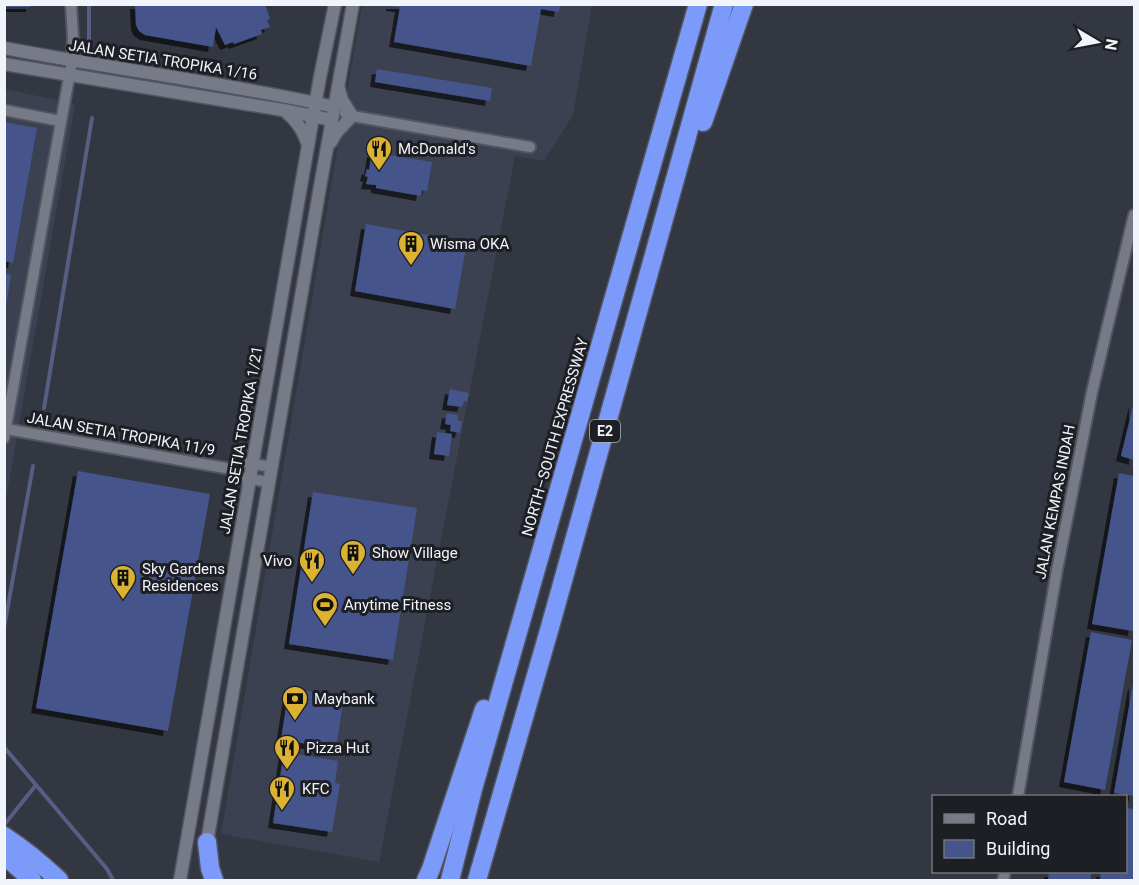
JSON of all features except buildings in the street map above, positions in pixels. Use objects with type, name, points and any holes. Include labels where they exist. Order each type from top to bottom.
[{"type":"highway","name":"E2","points":[[477,880],[724,4]]},
{"type":"highway","points":[[660,234],[701,128],[744,4]]},
{"type":"highway","name":"NORTH–SOUTH EXPRESSWAY","points":[[450,880],[520,622],[602,342],[695,10]]},
{"type":"highway","points":[[426,880],[480,719],[520,622]]},
{"type":"highway","points":[[442,880],[473,789]]},
{"type":"highway","points":[[4,837],[17,844],[59,880]]},
{"type":"highway","points":[[207,842],[214,880]]},
{"type":"highway","points":[[4,855],[32,880]]},
{"type":"street","points":[[5,434],[6,416],[72,61],[71,4]]},
{"type":"street","name":"JALAN SETIA TROPIKA 1/21","points":[[180,880],[320,76],[335,4]]},
{"type":"street","points":[[207,842],[353,4]]},
{"type":"street","name":"JALAN SETIA TROPIKA 1/16","points":[[4,48],[286,96],[335,107]]},
{"type":"street","name":"JALAN SETIA TROPIKA 1/16","points":[[4,64],[333,120]]},
{"type":"street","points":[[286,96],[304,93],[320,76]]},
{"type":"street","points":[[338,85],[342,100],[352,116]]},
{"type":"street","points":[[335,107],[352,116],[530,147]]},
{"type":"street","points":[[4,110],[60,121]]},
{"type":"street","points":[[283,110],[296,120],[308,147]]},
{"type":"street","points":[[333,120],[352,116]]},
{"type":"street","points":[[328,147],[336,133],[352,116]]},
{"type":"street","name":"JALAN KEMPAS INDAH","points":[[1018,795],[1083,436],[1134,215]]},
{"type":"street","name":"JALAN SETIA TROPIKA 11/9","points":[[5,434],[231,469]]},
{"type":"street","points":[[269,482],[239,477],[231,469],[241,462],[272,468]]},
{"type":"shaded area","points":[[362,5],[592,5],[573,115],[544,161],[515,156],[379,862],[221,834]]},
{"type":"shaded area","points":[[5,89],[75,104],[5,505]]},
{"type":"waterway","points":[[89,4],[89,59]]},
{"type":"waterway","points":[[44,408],[92,118]]},
{"type":"waterway","points":[[4,628],[33,466]]},
{"type":"waterway","points":[[4,747],[107,869],[113,880]]},
{"type":"waterway","points":[[4,825],[36,785]]},
{"type":"place","name":"McDonald's","points":[[379,172]]},
{"type":"place","name":"Wisma OKA","points":[[411,267]]},
{"type":"place","name":"Show Village","points":[[353,576]]},
{"type":"place","name":"Vivo","points":[[312,584]]},
{"type":"place","name":"Sky Gardens Residences","points":[[123,601]]},
{"type":"place","name":"Anytime Fitness","points":[[325,628]]},
{"type":"place","name":"Maybank","points":[[295,722]]},
{"type":"place","name":"Pizza Hut","points":[[287,771]]},
{"type":"place","name":"KFC","points":[[282,812]]}]
